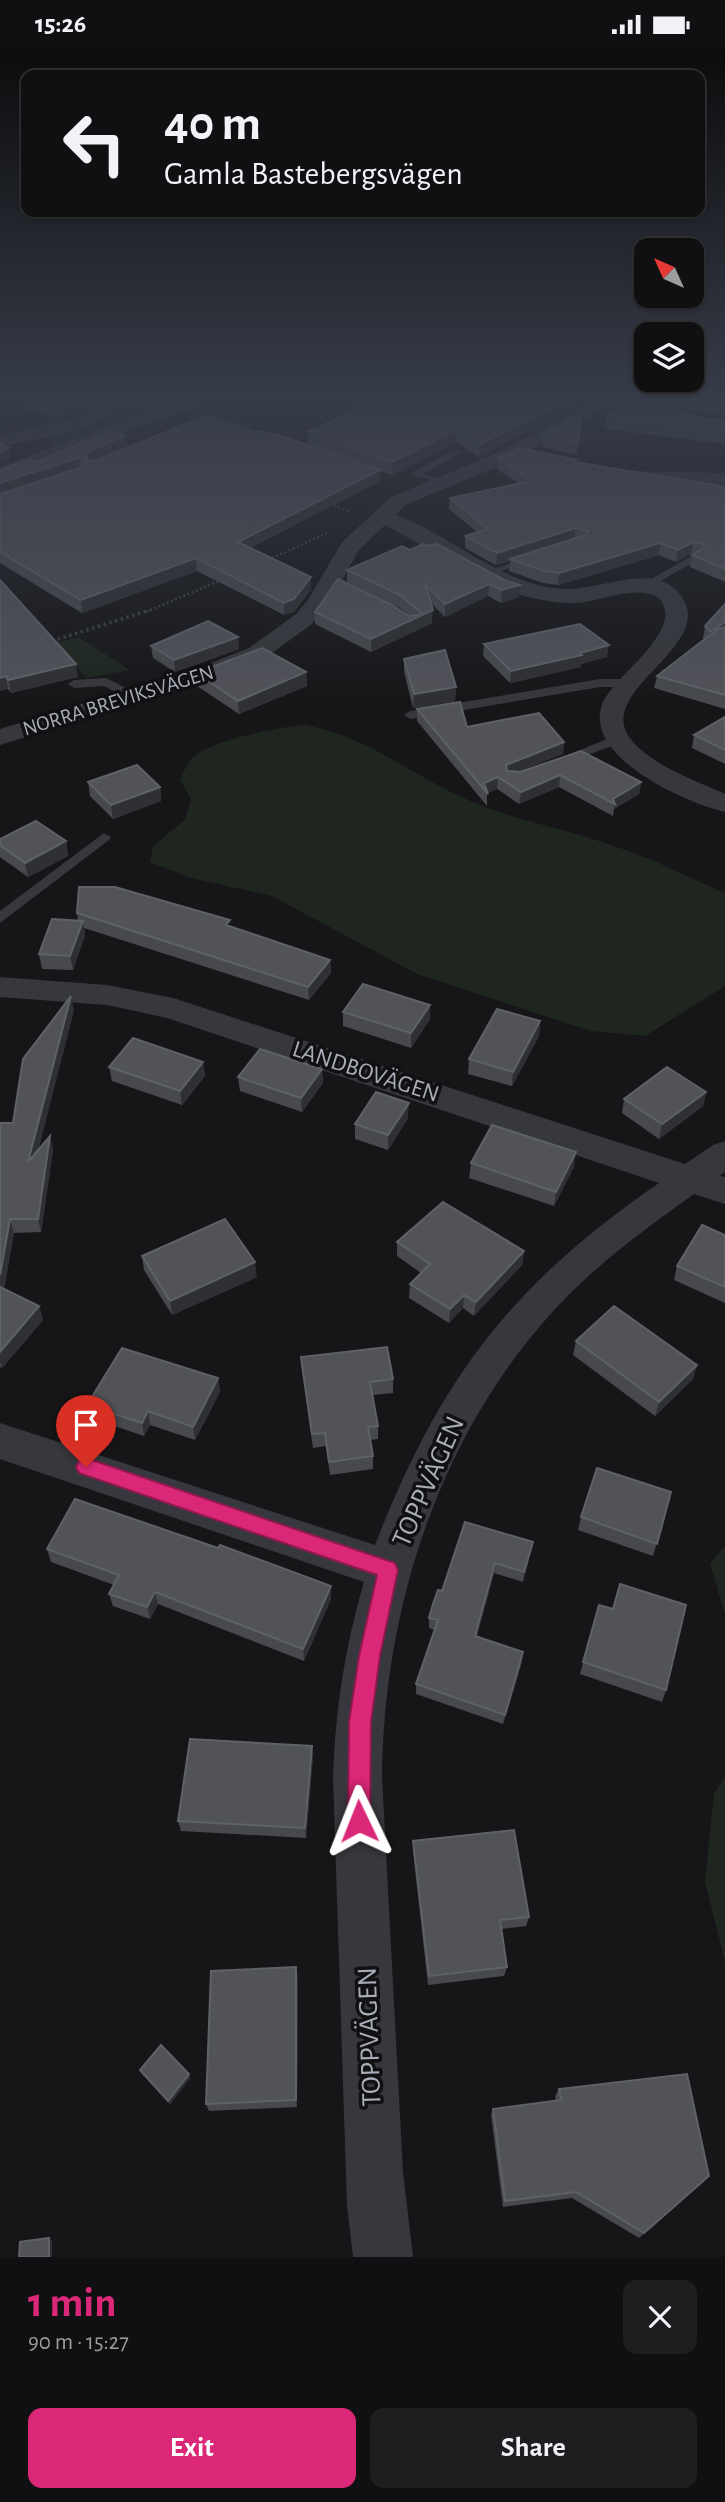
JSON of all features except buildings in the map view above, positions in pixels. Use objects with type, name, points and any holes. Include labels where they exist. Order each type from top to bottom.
[{"type":"street","name":"NORRA BREVIKSVÄGEN","points":[[0,737],[234,664],[276,642],[304,619],[335,584],[350,547],[370,517],[409,496]]},
{"type":"street","points":[[370,517],[401,524],[514,586],[564,596],[646,585],[664,592],[673,600],[676,618],[674,632],[668,643],[628,683],[616,701],[612,727],[617,739],[627,750],[660,772],[725,804]]},
{"type":"street","name":"LANDBOVÄGEN","points":[[0,987],[96,994],[173,1009],[713,1175]]},
{"type":"street","name":"TOPPVÄGEN","points":[[383,2257],[376,2205],[358,1793],[360,1722],[370,1656],[388,1570],[411,1507],[435,1454],[466,1398],[513,1330],[579,1262],[713,1175]]},
{"type":"street","points":[[0,1441],[86,1467],[388,1570]]},
{"type":"lane","points":[[489,572],[541,556]]},
{"type":"lane","points":[[646,585],[696,558]]},
{"type":"lane","points":[[74,684],[106,682],[134,697]]},
{"type":"lane","points":[[410,715],[600,683],[628,683]]},
{"type":"lane","points":[[552,764],[617,739]]},
{"type":"lane","points":[[0,918],[104,837]]},
{"type":"path","points":[[324,502],[370,517]]},
{"type":"path","points":[[262,562],[370,517]]},
{"type":"path","points":[[50,642],[146,611],[224,579],[213,574]]},
{"type":"shaded area","points":[[79,637],[130,670],[86,678],[56,643]]},
{"type":"shaded area","points":[[305,725],[347,737],[478,804],[631,852],[725,893],[725,986],[645,1036],[591,1031],[417,974],[272,896],[191,878],[150,862],[153,846],[185,820],[191,799],[180,780],[190,760],[212,746],[227,741]]},
{"type":"shaded area","points":[[725,1546],[725,1614],[710,1564]]},
{"type":"shaded area","points":[[725,1776],[725,1962],[705,1882],[714,1794]]},
{"type":"route","points":[[86,1467],[388,1570],[370,1656],[360,1722],[359,1821]]}]
